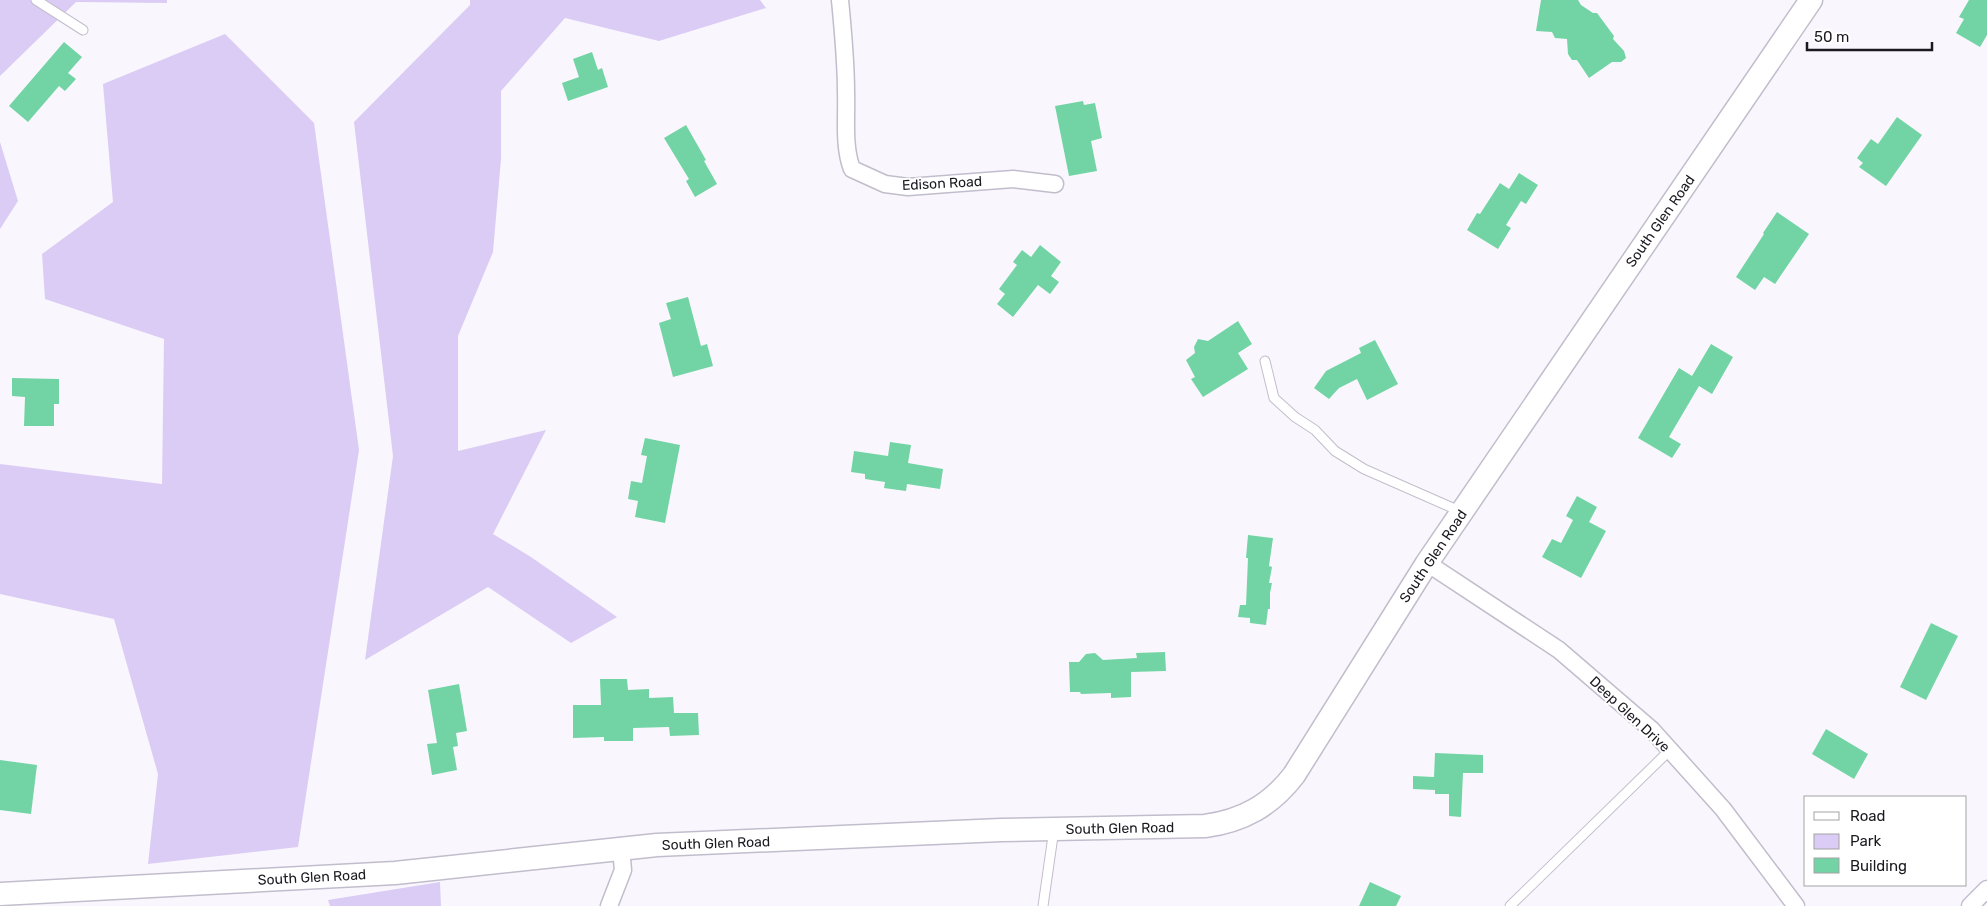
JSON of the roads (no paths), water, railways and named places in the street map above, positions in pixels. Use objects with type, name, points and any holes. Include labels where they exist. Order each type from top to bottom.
[{"type":"main road","name":"South Glen Road","points":[[0,894],[395,873],[656,845],[1054,829],[1206,826],[1244,817],[1266,804],[1294,775],[1427,563],[1803,3]]},
{"type":"street","name":"Edison Road","points":[[840,0],[845,44],[846,127],[852,169],[885,184],[908,187],[1013,179],[1055,184]]},
{"type":"street","name":"Deep Glen Drive","points":[[1427,563],[1559,650],[1652,730],[1723,809],[1796,906]]},
{"type":"street","points":[[609,906],[623,870],[621,849]]},
{"type":"street","points":[[1970,906],[1987,888]]},
{"type":"lane","points":[[36,0],[83,30]]},
{"type":"lane","points":[[1265,361],[1274,398],[1295,417],[1315,430],[1335,451],[1364,469],[1462,512]]},
{"type":"lane","points":[[1510,906],[1670,750]]},
{"type":"lane","points":[[1043,906],[1054,829]]}]
